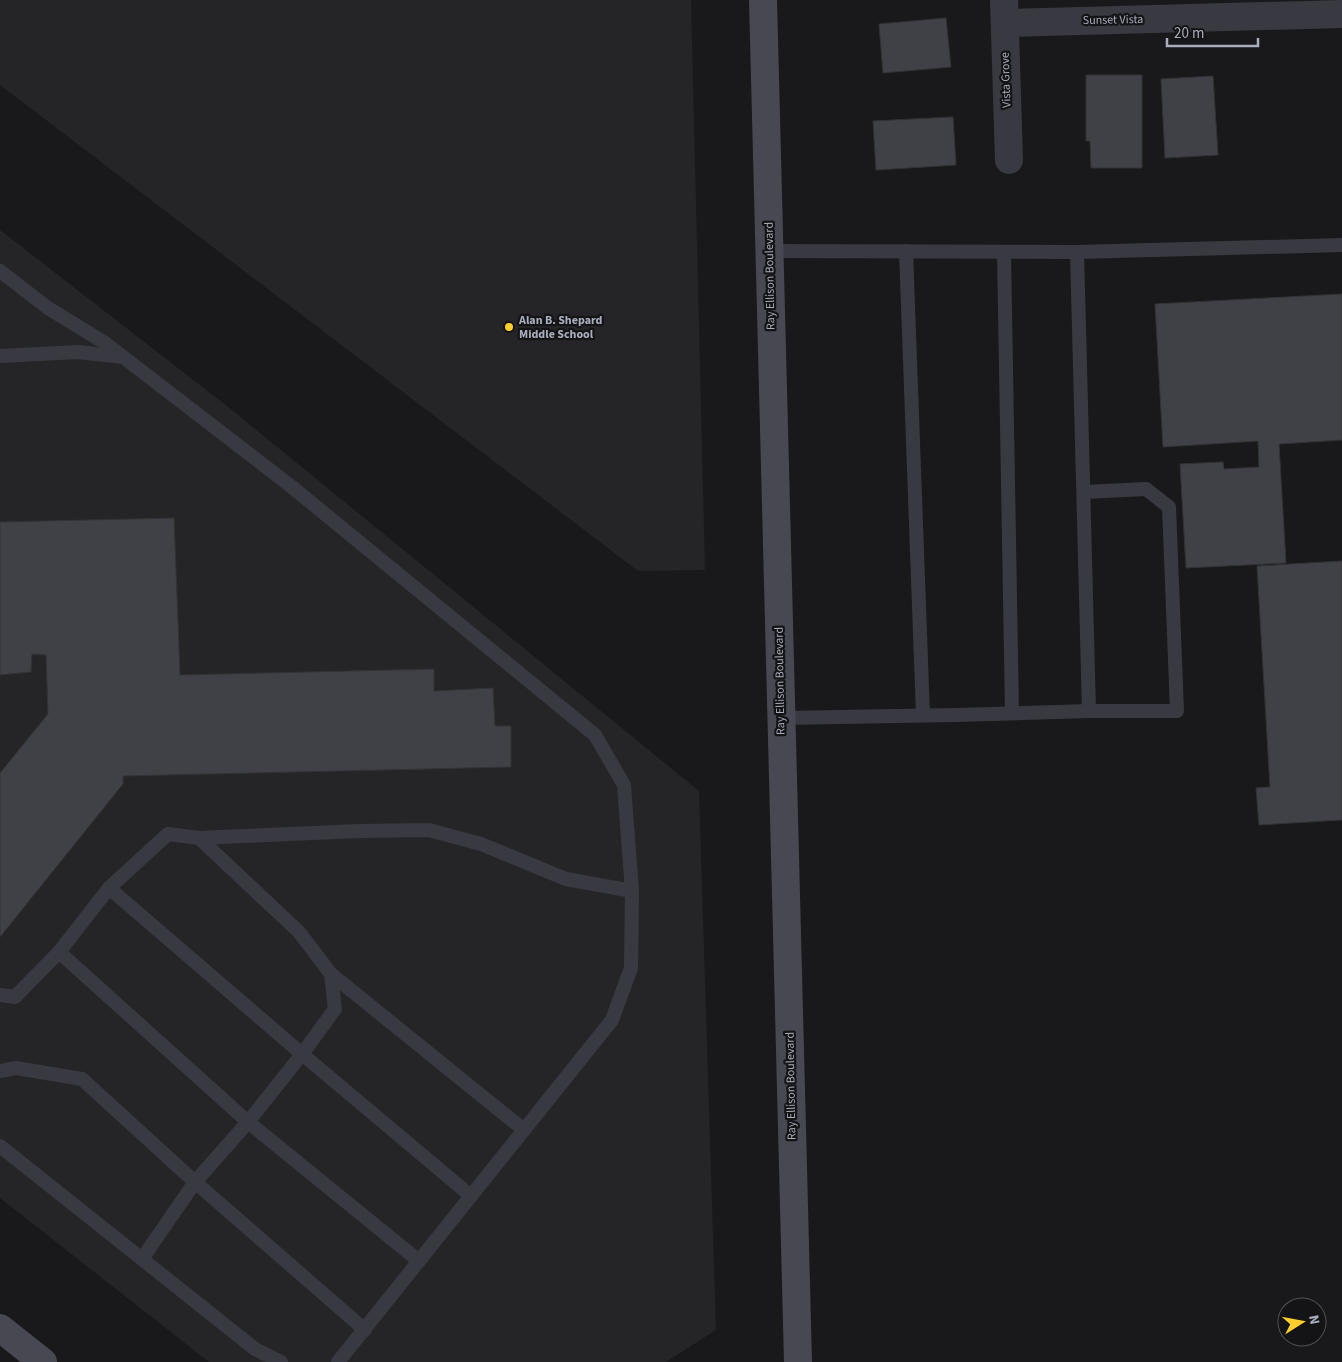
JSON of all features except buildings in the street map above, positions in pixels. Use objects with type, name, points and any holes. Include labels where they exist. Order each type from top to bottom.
[{"type":"main road","name":"Ray Ellison Boulevard","points":[[763,0],[798,1362]]},
{"type":"main road","points":[[0,1328],[43,1362]]},
{"type":"street","name":"Sunset Vista","points":[[1005,11],[1342,14]]},
{"type":"street","name":"Vista Grove","points":[[1005,11],[1008,160]]},
{"type":"lane","points":[[769,250],[1078,252],[1342,245]]},
{"type":"lane","points":[[906,251],[923,716]]},
{"type":"lane","points":[[1004,252],[1012,713]]},
{"type":"lane","points":[[1078,252],[1089,711]]},
{"type":"lane","points":[[0,271],[48,308],[124,357],[292,487],[595,735],[624,785],[632,891],[631,968],[612,1020],[338,1362]]},
{"type":"lane","points":[[0,356],[76,352],[124,357]]},
{"type":"lane","points":[[781,718],[1177,710],[1169,507],[1146,489],[1084,492]]},
{"type":"lane","points":[[0,995],[15,997],[59,952],[109,888],[168,834],[199,838],[429,830],[481,844],[566,879],[632,891]]},
{"type":"lane","points":[[199,838],[300,932],[331,974],[524,1130]]},
{"type":"lane","points":[[109,888],[471,1196]]},
{"type":"lane","points":[[59,952],[248,1122],[419,1261]]},
{"type":"lane","points":[[142,1259],[196,1182],[248,1122],[336,1009],[331,974]]},
{"type":"lane","points":[[0,1071],[16,1068],[82,1079],[364,1330]]},
{"type":"lane","points":[[0,1146],[254,1349],[281,1362]]},
{"type":"shaded area","name":"Alan B. Shepard Middle School","points":[[0,0],[691,0],[705,570],[638,571],[0,85]]},
{"type":"shaded area","points":[[0,230],[227,406],[699,791],[716,1330],[666,1362],[209,1362],[0,1198]]},
{"type":"place","name":"Alan B. Shepard Middle School","points":[[509,327]]}]
